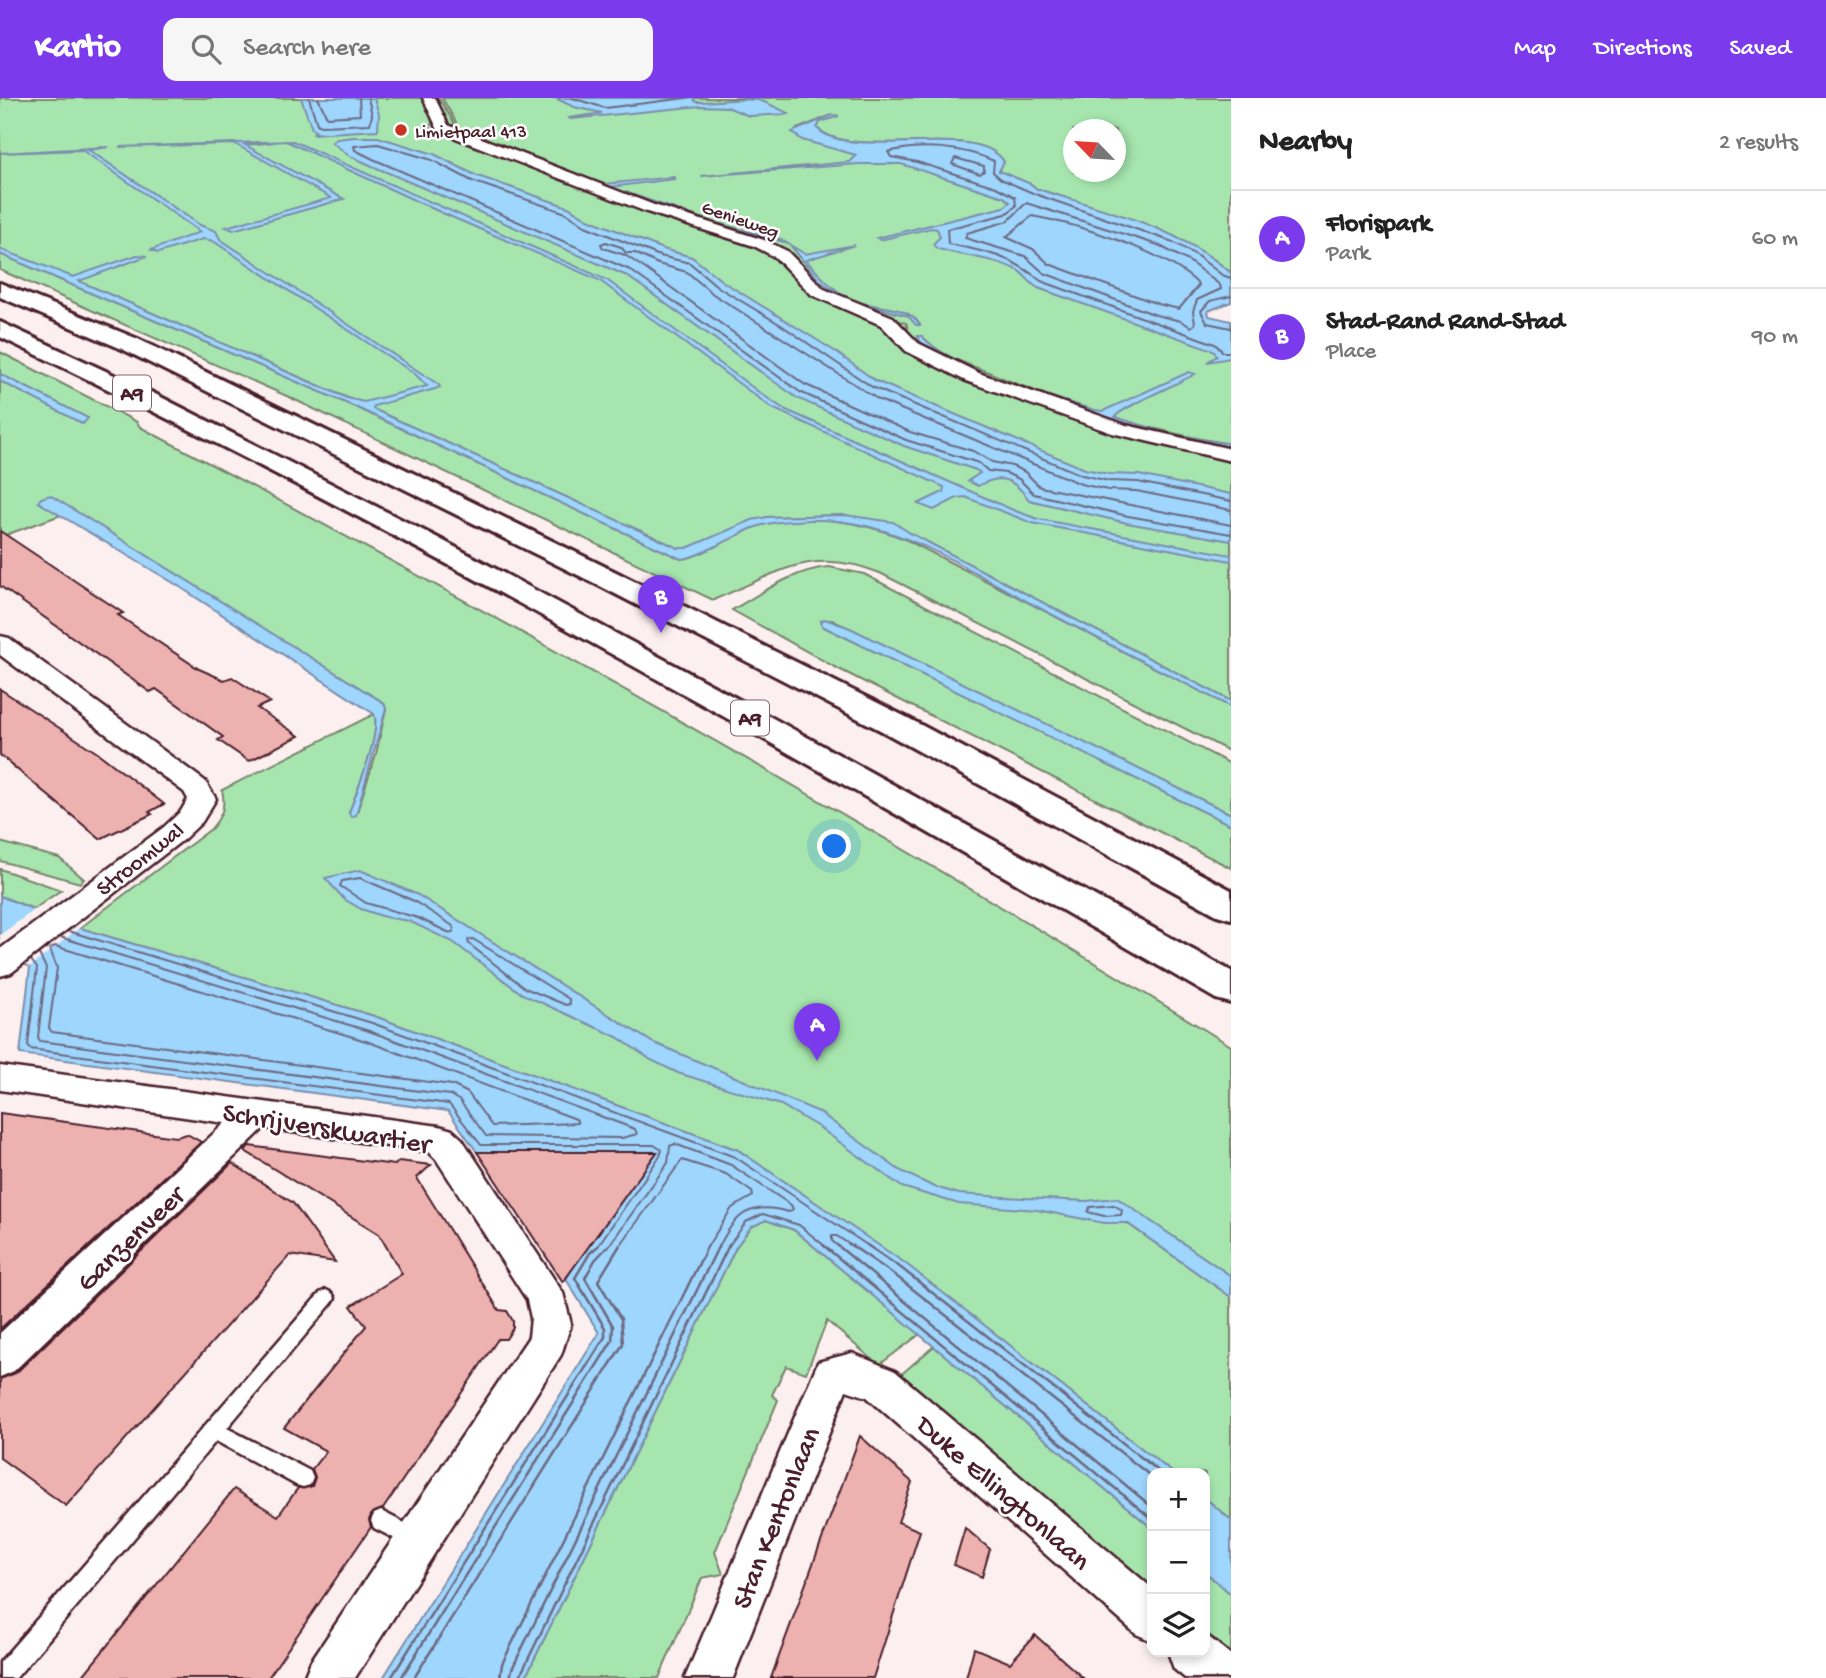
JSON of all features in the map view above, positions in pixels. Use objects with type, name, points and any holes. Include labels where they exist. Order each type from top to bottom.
[{"type":"highway","name":"A9","points":[[0,289],[131,344],[618,584],[894,724],[1231,906]]},
{"type":"highway","name":"A9","points":[[0,329],[71,361],[443,551],[860,778],[1231,989]]},
{"type":"street","name":"Genieweg","points":[[429,98],[443,127],[453,132],[637,204],[759,243],[781,254],[818,292],[896,326],[909,346],[950,367],[1052,408],[1128,433],[1231,455]]},
{"type":"street","name":"Stroomwal","points":[[0,643],[195,788],[202,799],[192,817],[174,832],[2,963]]},
{"type":"street","name":"Schrijverskwartier","points":[[0,1078],[439,1140],[456,1160],[544,1293],[551,1309],[552,1327],[547,1343],[328,1678]]},
{"type":"street","name":"Ganzenveer","points":[[0,1359],[257,1114]]},
{"type":"street","name":"Duke Ellingtonlaan","points":[[852,1371],[881,1384],[1147,1614]]},
{"type":"street","name":"Stan Kentonlaan","points":[[709,1678],[832,1375],[852,1371]]},
{"type":"street","points":[[1197,1657],[1221,1678]]},
{"type":"lane","points":[[1,1678],[326,1298]]},
{"type":"lane","points":[[213,1430],[303,1478]]},
{"type":"lane","points":[[381,1521],[418,1541]]},
{"type":"green space","points":[[0,98],[425,98],[430,107],[432,124],[429,126],[436,130],[641,209],[754,246],[769,254],[812,293],[875,319],[973,381],[1231,458],[1231,701],[910,533],[845,515],[767,517],[687,548],[678,548],[373,409],[67,276],[0,250]]},
{"type":"green space","points":[[433,98],[439,98],[454,123],[456,122],[442,98],[1231,98],[1231,273],[1210,257],[1164,231],[1114,212],[1037,189],[999,171],[1004,162],[990,150],[969,143],[858,142],[835,138],[817,128],[820,122],[838,116],[832,115],[797,129],[804,137],[849,148],[863,162],[901,162],[1004,197],[1028,217],[971,240],[1025,267],[1038,288],[1231,355],[1231,444],[1169,432],[1077,406],[961,362],[918,336],[931,349],[958,364],[1038,396],[1156,434],[1231,447],[1231,452],[1131,430],[1065,410],[948,364],[912,341],[906,323],[856,307],[818,287],[779,248],[645,205],[454,131]]},
{"type":"green space","points":[[0,254],[353,406],[681,559],[697,555],[755,527],[792,520],[850,523],[905,539],[1231,707],[1231,752],[880,573],[855,565],[813,562],[794,566],[713,600],[289,397],[0,270]]},
{"type":"green space","points":[[0,352],[137,422],[140,427],[417,575],[691,727],[963,884],[1231,1046],[1231,1276],[1118,1199],[1127,1223],[1231,1297],[1231,1520],[1210,1502],[1210,1468],[1167,1468],[967,1312],[738,1150],[374,1016],[80,928],[211,829],[222,811],[222,790],[374,714],[376,723],[371,748],[349,813],[356,815],[376,754],[386,709],[384,703],[318,662],[39,502],[61,515],[0,537],[0,381],[83,423],[87,418],[0,374]]},
{"type":"green space","points":[[829,567],[864,574],[1231,764],[1231,814],[832,620],[821,621],[822,626],[1231,825],[1231,868],[835,667],[732,610],[790,577]]},
{"type":"green space","points":[[0,842],[59,858],[84,879],[80,883],[0,861]]},
{"type":"green space","points":[[0,869],[61,890],[34,909],[0,896]]},
{"type":"green space","points":[[766,1220],[794,1230],[920,1334],[879,1365],[827,1321],[806,1373],[786,1366],[772,1395],[778,1400],[715,1552],[723,1574],[702,1578],[659,1678],[525,1678],[736,1247],[751,1227]]},
{"type":"green space","points":[[934,1346],[1147,1524],[1147,1591],[897,1378]]},
{"type":"green space","points":[[1210,1576],[1231,1594],[1231,1661],[1210,1643]]},
{"type":"water","points":[[301,98],[374,98],[379,114],[378,130],[312,134],[316,132],[312,129]]},
{"type":"water","points":[[555,98],[693,98],[696,102],[758,100],[790,114],[749,116],[727,107],[701,106],[571,119],[569,118],[602,113],[574,107]]},
{"type":"water","points":[[832,115],[839,116],[820,122],[817,128],[833,138],[884,143],[969,143],[990,150],[1004,162],[999,171],[1037,189],[1114,212],[1164,231],[1210,257],[1231,273],[1231,302],[1208,311],[1209,316],[1231,321],[1231,358],[1207,362],[1217,356],[1213,350],[1038,288],[1020,272],[1007,266],[936,248],[933,244],[940,237],[937,229],[931,228],[880,240],[877,238],[1004,207],[1010,202],[1004,197],[901,164],[859,164],[701,176],[849,162],[856,155],[802,140],[792,132]]},
{"type":"water","points":[[354,137],[378,137],[434,154],[475,175],[568,207],[588,219],[663,249],[692,257],[722,281],[833,350],[876,381],[1085,469],[1109,474],[1139,475],[1231,494],[1231,541],[1127,523],[1029,500],[1018,487],[1006,480],[994,480],[978,486],[968,481],[980,473],[976,470],[904,446],[797,398],[627,276],[370,165],[348,155],[332,142]]},
{"type":"water","points":[[282,141],[245,145],[344,199],[233,230],[226,227],[331,198],[235,144],[119,147]]},
{"type":"water","points":[[286,141],[293,141],[607,280],[763,395],[784,409],[811,421],[1038,519],[1231,555],[1231,561],[1032,523],[965,497],[957,498],[934,510],[918,504],[943,492],[944,487],[772,408],[599,280],[440,212]]},
{"type":"water","points":[[109,147],[89,150],[200,225],[216,231],[220,239],[440,387],[374,406],[373,409],[678,548],[687,548],[752,520],[767,517],[845,515],[893,522],[1231,701],[1231,707],[926,547],[870,527],[841,521],[775,523],[753,528],[706,551],[681,559],[353,406],[0,254],[0,249],[73,277],[137,255],[147,256],[79,281],[347,398],[364,402],[427,386],[415,374],[213,241],[203,239],[158,253],[151,250],[200,232],[82,150],[0,153]]},
{"type":"water","points":[[674,177],[675,179],[610,187],[716,223],[780,239],[805,254],[855,245],[806,260],[828,283],[860,303],[847,299],[820,281],[791,246],[784,242],[702,220],[595,182],[604,184]]},
{"type":"water","points":[[862,303],[899,310],[915,318],[920,325],[916,325],[908,316]]},
{"type":"water","points":[[918,336],[976,369],[970,367],[921,343]]},
{"type":"water","points":[[980,371],[1029,390],[1103,411],[1189,372],[1195,374],[1127,408],[1115,417],[1170,434],[1231,444],[1231,447],[1154,431],[1079,410]]},
{"type":"water","points":[[0,374],[88,418],[83,424],[0,381]]},
{"type":"water","points":[[50,495],[384,703],[386,709],[356,815],[351,817],[349,813],[371,748],[376,723],[374,714],[177,585],[38,502]]},
{"type":"water","points":[[825,619],[850,628],[1231,814],[1231,825],[822,626],[821,621]]},
{"type":"water","points":[[360,870],[418,895],[652,1042],[819,1112],[899,1170],[932,1186],[959,1194],[1004,1197],[1086,1201],[1117,1198],[1231,1276],[1231,1297],[1127,1223],[1104,1223],[1037,1210],[959,1204],[902,1187],[820,1128],[781,1105],[678,1073],[651,1060],[617,1037],[522,994],[453,942],[409,921],[361,909],[344,899],[325,878]]},
{"type":"water","points":[[0,896],[80,928],[374,1016],[738,1150],[905,1263],[1167,1468],[1147,1468],[1147,1524],[794,1230],[766,1220],[751,1227],[736,1247],[525,1678],[383,1678],[599,1333],[566,1279],[587,1245],[590,1245],[657,1152],[477,1152],[448,1111],[20,1054],[30,967],[0,952]]},
{"type":"water","points":[[1210,1502],[1231,1520],[1231,1594],[1210,1576]]},
{"type":"pier","points":[[38,907],[83,925],[30,967],[0,952],[0,935]]},
{"type":"building","points":[[0,531],[123,613],[118,615],[199,669],[224,680],[232,677],[270,702],[257,708],[299,736],[249,761],[218,740],[223,737],[156,689],[150,692],[0,586]]},
{"type":"building","points":[[0,689],[99,754],[164,804],[149,812],[152,814],[100,839],[0,755]]},
{"type":"building","points":[[0,1113],[176,1137],[187,1134],[201,1142],[0,1329]]},
{"type":"building","points":[[249,1146],[395,1165],[399,1161],[431,1165],[417,1178],[499,1310],[507,1311],[513,1321],[513,1328],[506,1339],[498,1339],[383,1509],[372,1513],[369,1520],[371,1527],[268,1678],[81,1678],[234,1489],[278,1516],[298,1488],[312,1486],[315,1477],[312,1469],[326,1451],[284,1428],[366,1326],[351,1306],[402,1274],[379,1234],[245,1151]]},
{"type":"building","points":[[477,1152],[657,1152],[563,1282]]},
{"type":"building","points":[[232,1163],[293,1203],[335,1262],[290,1255],[66,1506],[0,1458],[0,1379],[16,1373]]},
{"type":"building","points":[[860,1436],[912,1482],[898,1522],[920,1531],[873,1678],[771,1678]]},
{"type":"building","points":[[965,1528],[990,1549],[982,1577],[954,1565]]},
{"type":"building","points":[[1035,1635],[1083,1678],[966,1678],[974,1648],[1010,1663]]},
{"type":"place","name":"Limietpaal 413","points":[[401,130]]},
{"type":"place","name":"Stad-Rand Rand-Stad","points":[[661,633]]},
{"type":"place","name":"Florispark","points":[[817,1061]]}]
